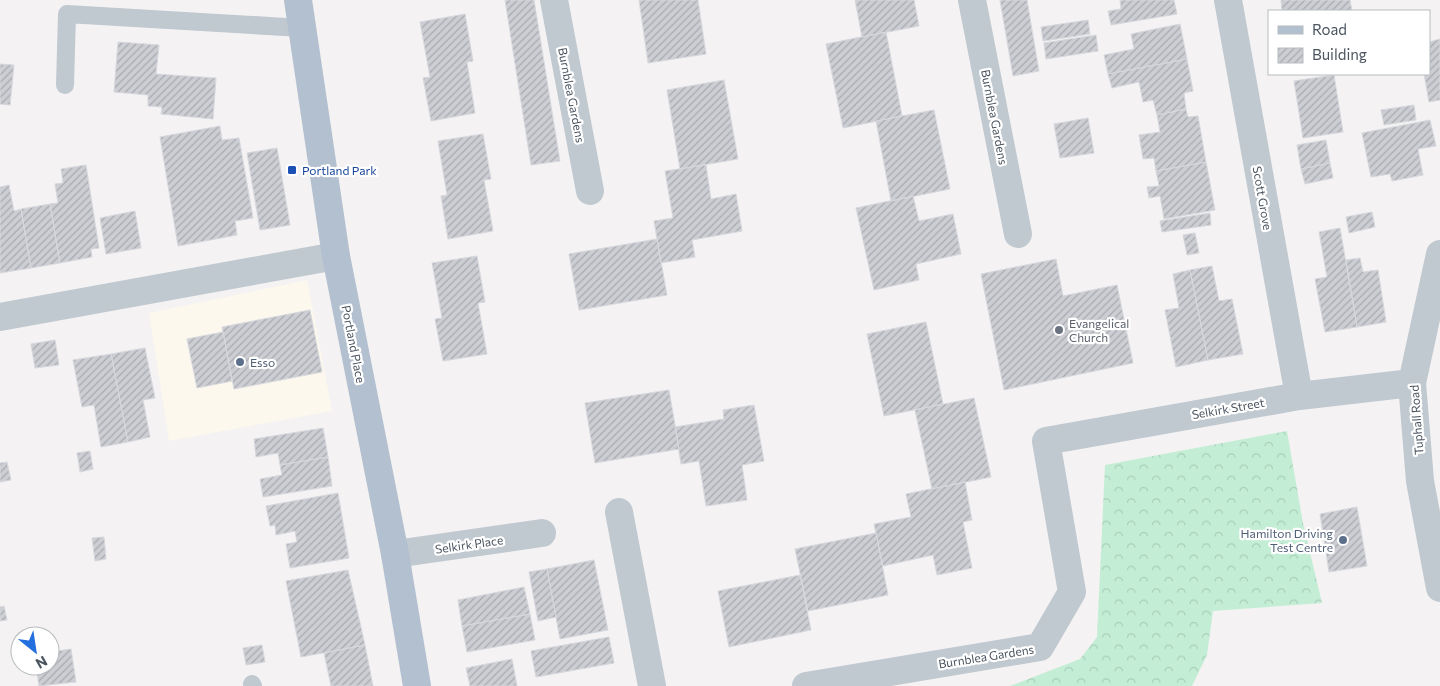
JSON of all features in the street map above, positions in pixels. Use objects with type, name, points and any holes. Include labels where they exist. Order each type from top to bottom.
[{"type":"main road","name":"Portland Place","points":[[298,0],[336,256],[395,554],[418,686]]},
{"type":"street","name":"Burnblea Gardens","points":[[554,0],[590,191]]},
{"type":"street","name":"Burnblea Gardens","points":[[972,0],[1018,234]]},
{"type":"street","name":"Scott Grove","points":[[1228,0],[1299,396]]},
{"type":"street","name":"Tuphall Road","points":[[1440,254],[1412,383],[1420,481],[1440,588]]},
{"type":"street","points":[[0,317],[336,256]]},
{"type":"street","name":"Selkirk Street","points":[[1046,441],[1299,396],[1412,383]]},
{"type":"street","name":"Burnblea Gardens","points":[[806,686],[1040,647],[1072,592],[1046,441]]},
{"type":"street","points":[[619,512],[652,686]]},
{"type":"street","name":"Selkirk Place","points":[[395,554],[542,533]]},
{"type":"lane","points":[[65,85],[67,14],[302,28]]},
{"type":"shaded area","name":"Esso","points":[[307,280],[332,411],[169,441],[149,313]]},
{"type":"green space","points":[[1287,431],[1303,523],[1322,603],[1213,611],[1207,655],[1192,686],[1010,686],[1080,659],[1097,637],[1105,465]]},
{"type":"building","points":[[505,0],[534,0],[560,161],[531,165]]},
{"type":"building","points":[[639,0],[698,0],[706,54],[648,63]]},
{"type":"building","points":[[855,0],[914,0],[919,26],[862,37]]},
{"type":"building","points":[[1000,0],[1027,0],[1039,71],[1013,76]]},
{"type":"building","points":[[1120,0],[1174,0],[1177,14],[1111,25],[1108,11],[1121,9]]},
{"type":"building","points":[[1281,0],[1350,0],[1352,10],[1282,10]]},
{"type":"building","points":[[465,14],[473,61],[467,62],[475,113],[431,121],[423,78],[430,77],[420,22]]},
{"type":"building","points":[[1088,20],[1090,34],[1043,41],[1041,27]]},
{"type":"building","points":[[1180,24],[1187,59],[1108,74],[1104,55],[1134,49],[1131,34]]},
{"type":"building","points":[[886,32],[902,116],[843,128],[826,44]]},
{"type":"building","points":[[1096,35],[1098,51],[1046,59],[1044,43]]},
{"type":"building","points":[[1440,39],[1440,100],[1429,102],[1424,75],[1430,75],[1430,42]]},
{"type":"building","points":[[118,42],[159,45],[156,74],[216,78],[213,119],[161,114],[162,107],[148,106],[148,95],[114,92]]},
{"type":"building","points":[[1187,59],[1193,91],[1184,93],[1186,109],[1157,115],[1153,100],[1143,102],[1139,82],[1112,88],[1108,74]]},
{"type":"building","points":[[0,64],[14,65],[10,105],[0,104]]},
{"type":"building","points":[[1334,75],[1343,132],[1303,138],[1294,81]]},
{"type":"building","points":[[724,80],[738,159],[680,169],[667,90]]},
{"type":"building","points":[[1414,105],[1416,120],[1384,125],[1381,110]]},
{"type":"building","points":[[1186,109],[1188,117],[1198,116],[1206,162],[1156,171],[1154,158],[1143,159],[1139,135],[1160,132],[1157,115]]},
{"type":"building","points":[[934,110],[950,189],[891,201],[876,121]]},
{"type":"building","points":[[1088,118],[1094,153],[1060,158],[1054,124]]},
{"type":"building","points":[[1430,120],[1436,146],[1418,149],[1423,175],[1392,181],[1390,174],[1371,177],[1362,133]]},
{"type":"building","points":[[220,126],[222,140],[239,138],[253,218],[235,221],[237,235],[178,246],[160,137]]},
{"type":"building","points":[[483,134],[491,179],[484,180],[493,231],[448,239],[441,196],[447,195],[438,141]]},
{"type":"building","points":[[1326,140],[1330,163],[1301,169],[1297,145]]},
{"type":"building","points":[[277,148],[290,225],[260,230],[247,153]]},
{"type":"building","points":[[1206,162],[1215,210],[1164,219],[1160,196],[1149,198],[1147,187],[1159,186],[1156,171]]},
{"type":"building","points":[[1330,163],[1333,178],[1305,184],[1301,169]]},
{"type":"building","points":[[86,165],[99,248],[91,249],[92,257],[60,263],[50,204],[58,203],[55,184],[63,183],[61,169]]},
{"type":"building","points":[[706,165],[711,199],[736,194],[742,231],[692,240],[695,257],[661,263],[654,221],[673,218],[665,171]]},
{"type":"building","points":[[9,185],[14,211],[21,209],[31,268],[0,273],[0,187]]},
{"type":"building","points":[[913,196],[919,221],[953,214],[961,254],[916,264],[919,280],[874,290],[856,208]]},
{"type":"building","points":[[50,204],[60,263],[31,268],[21,209]]},
{"type":"building","points":[[135,211],[141,248],[106,254],[100,218]]},
{"type":"building","points":[[1372,212],[1375,227],[1349,233],[1346,217]]},
{"type":"building","points":[[1210,213],[1211,225],[1162,232],[1160,221]]},
{"type":"building","points":[[1340,228],[1357,327],[1325,332],[1315,279],[1327,277],[1319,232]]},
{"type":"building","points":[[1195,233],[1199,253],[1187,255],[1183,235]]},
{"type":"building","points":[[657,239],[667,295],[579,310],[569,254]]},
{"type":"building","points":[[477,256],[485,302],[478,303],[487,354],[443,361],[435,319],[442,318],[432,263]]},
{"type":"building","points":[[1360,258],[1363,272],[1378,270],[1386,322],[1357,327],[1346,260]]},
{"type":"building","name":"Evangelical Church","points":[[1056,259],[1063,296],[1117,285],[1133,363],[1004,390],[981,274]]},
{"type":"building","points":[[1212,266],[1219,301],[1232,299],[1243,354],[1208,360],[1190,270]]},
{"type":"building","points":[[1190,270],[1208,360],[1176,367],[1165,310],[1179,308],[1173,274]]},
{"type":"building","points":[[310,310],[322,372],[234,389],[222,327]]},
{"type":"building","points":[[926,322],[943,404],[884,416],[867,334]]},
{"type":"building","points":[[223,332],[232,381],[197,388],[187,339]]},
{"type":"building","points":[[55,340],[59,365],[35,368],[31,344]]},
{"type":"building","points":[[145,348],[155,398],[143,400],[150,437],[128,442],[111,354]]},
{"type":"building","points":[[111,354],[128,442],[101,447],[94,405],[82,407],[73,360]]},
{"type":"building","points":[[669,390],[679,449],[595,463],[585,403]]},
{"type":"building","points":[[974,398],[991,477],[932,489],[915,410]]},
{"type":"building","points":[[754,405],[764,461],[742,465],[747,500],[706,506],[699,461],[681,464],[675,427],[724,419],[723,410]]},
{"type":"building","points":[[323,428],[328,457],[280,465],[278,453],[256,457],[254,439]]},
{"type":"building","points":[[90,451],[93,469],[80,472],[77,453]]},
{"type":"building","points":[[328,457],[332,486],[263,497],[260,479],[282,475],[280,465]]},
{"type":"building","points":[[7,462],[11,480],[0,482],[0,463]]},
{"type":"building","points":[[965,482],[972,520],[963,522],[972,568],[937,575],[933,555],[883,566],[874,524],[911,517],[906,494]]},
{"type":"building","points":[[338,493],[349,558],[290,568],[286,544],[297,542],[295,531],[276,535],[275,525],[270,526],[266,506]]},
{"type":"building","name":"Hamilton Driving Test Centre","points":[[1357,507],[1367,566],[1329,572],[1320,514]]},
{"type":"building","points":[[876,533],[888,595],[808,611],[795,549]]},
{"type":"building","points":[[104,537],[106,559],[95,561],[92,538]]},
{"type":"building","points":[[594,560],[608,630],[560,639],[547,569]]},
{"type":"building","points":[[547,569],[556,617],[538,621],[529,572]]},
{"type":"building","points":[[348,570],[365,645],[301,657],[286,581]]},
{"type":"building","points":[[800,575],[811,630],[729,647],[718,591]]},
{"type":"building","points":[[524,587],[530,614],[462,626],[458,600]]},
{"type":"building","points":[[4,606],[7,620],[0,621],[0,607]]},
{"type":"building","points":[[530,614],[535,640],[467,652],[462,626]]},
{"type":"building","points":[[609,637],[614,663],[536,677],[531,651]]},
{"type":"building","points":[[262,645],[265,662],[246,665],[243,648]]},
{"type":"building","points":[[365,645],[373,686],[331,686],[324,653]]},
{"type":"building","points":[[71,649],[76,682],[39,686],[38,676],[60,676],[60,651]]},
{"type":"building","points":[[512,659],[517,686],[470,686],[466,668]]},
{"type":"place","name":"Portland Park","points":[[292,170]]},
{"type":"place","name":"Evangelical Church","points":[[1059,330]]},
{"type":"place","name":"Esso","points":[[240,362]]},
{"type":"place","name":"Hamilton Driving Test Centre","points":[[1343,540]]}]
